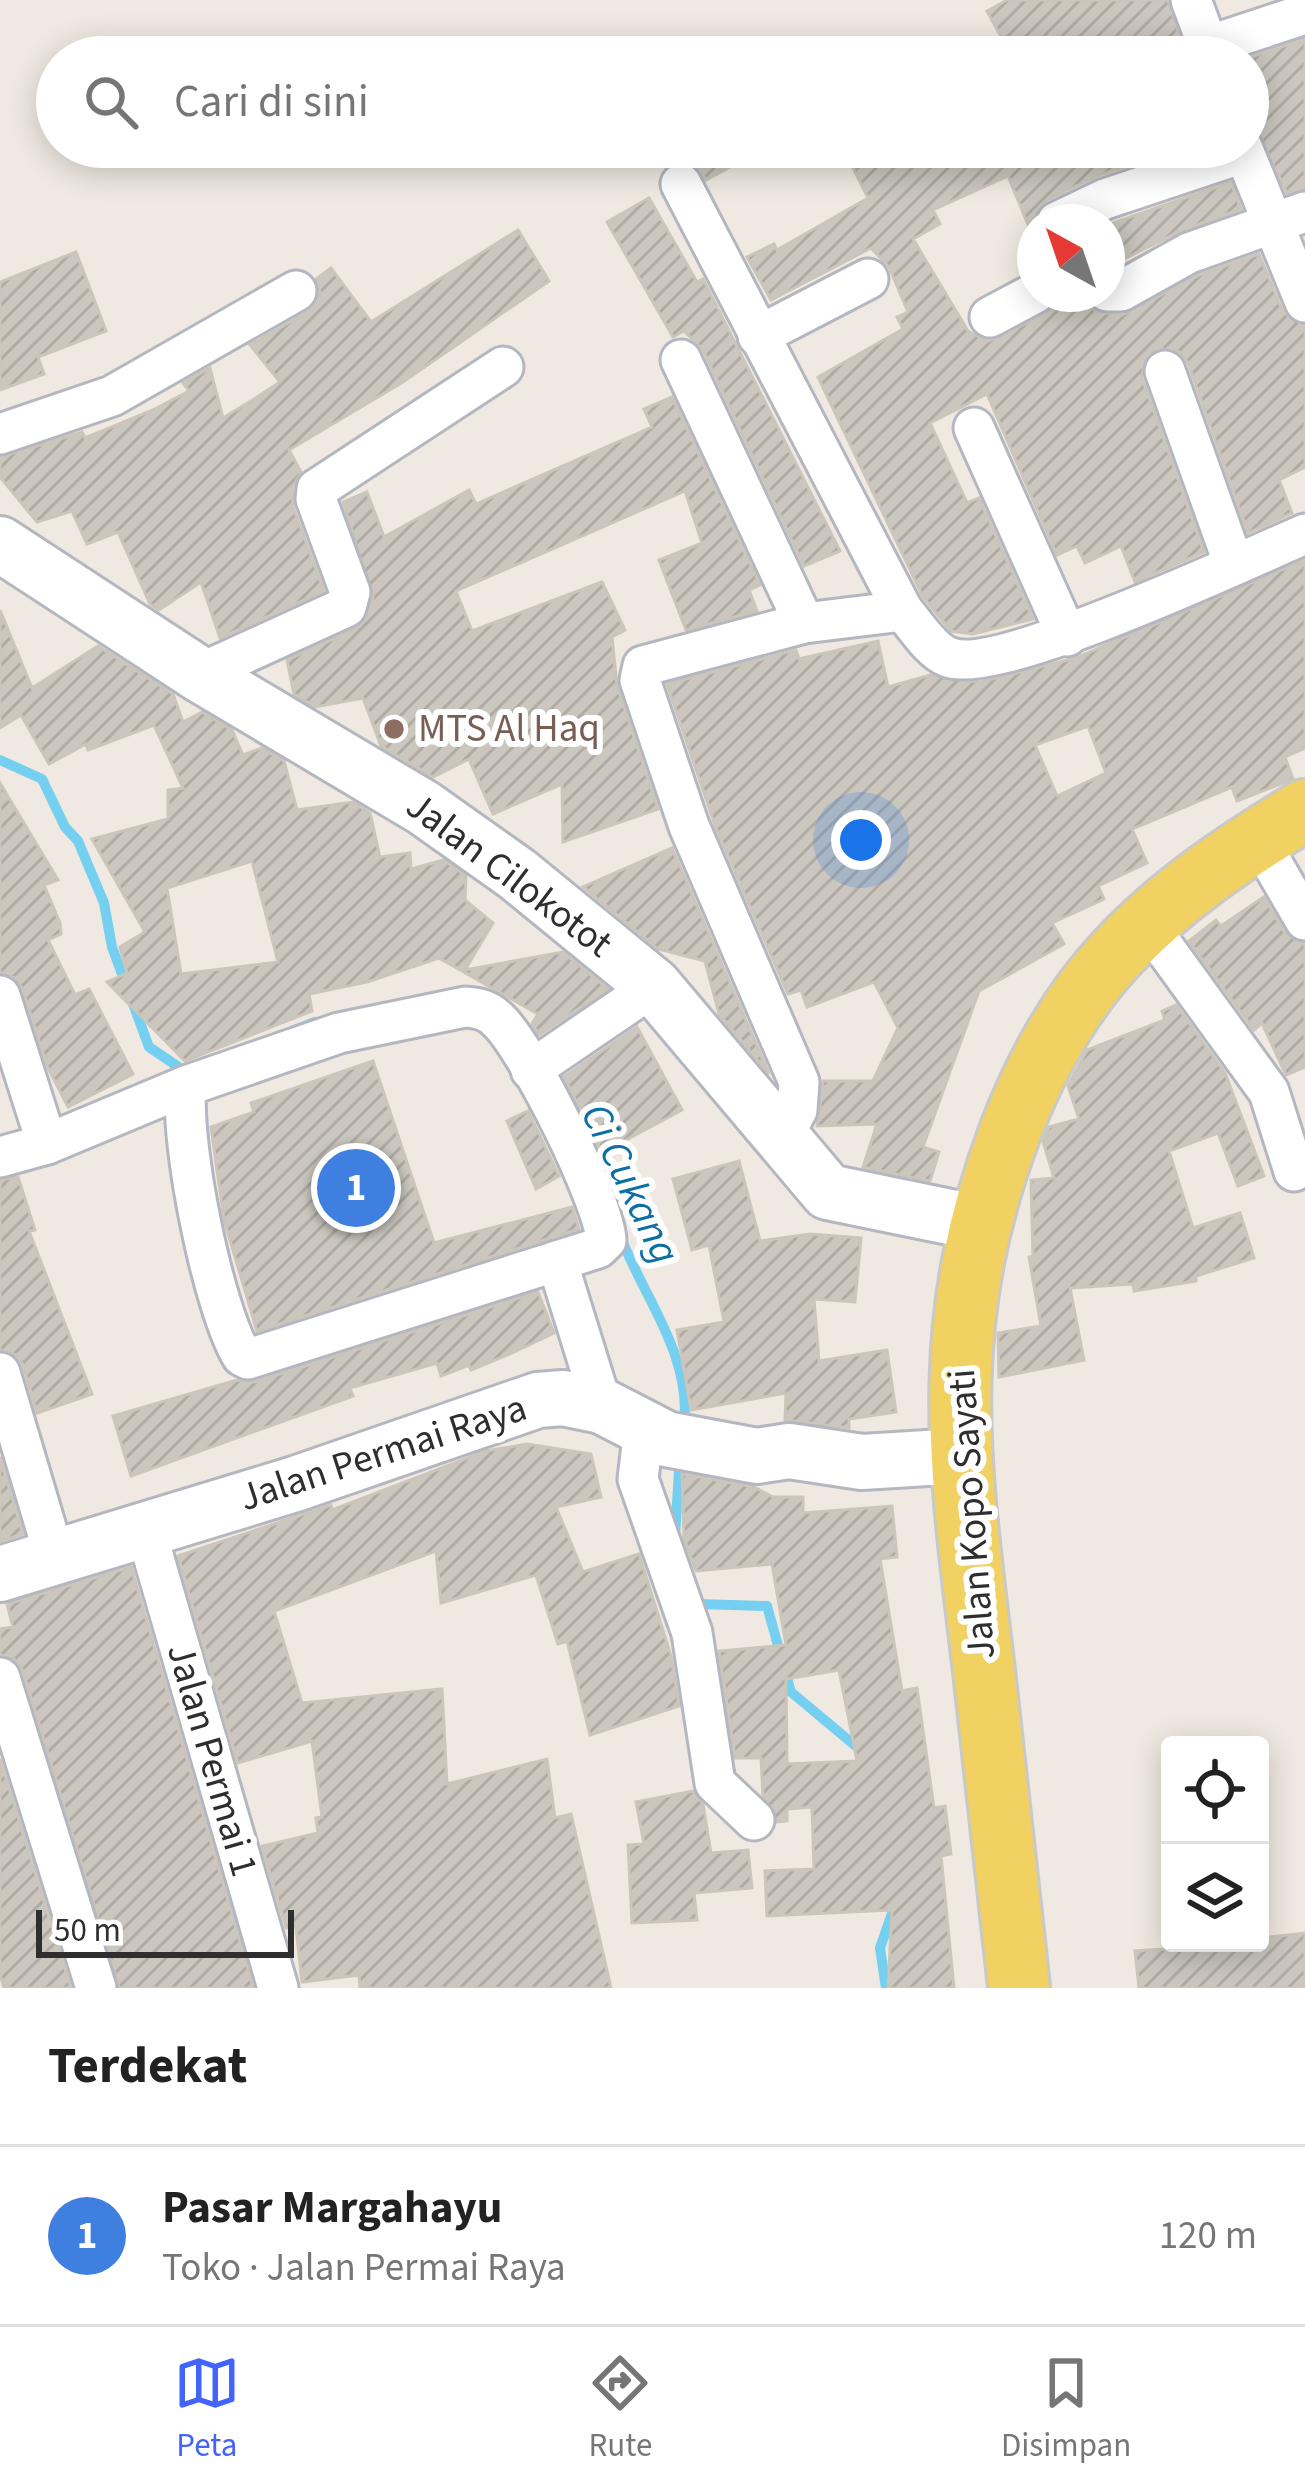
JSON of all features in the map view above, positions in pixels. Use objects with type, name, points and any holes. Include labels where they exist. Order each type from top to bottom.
[{"type":"main road","name":"Jalan Kopo Sayati","points":[[1019,1988],[962,1468],[959,1336],[979,1223],[1024,1097],[1049,1045],[1115,955],[1147,923],[1282,824]]},
{"type":"street","points":[[1191,0],[1204,36]]},
{"type":"street","points":[[1250,36],[1305,14]]},
{"type":"street","points":[[1095,204],[1192,168]]},
{"type":"street","points":[[1255,168],[1289,217],[1305,302]]},
{"type":"street","points":[[680,184],[902,611],[949,658],[1067,636],[1305,534]]},
{"type":"street","points":[[1125,290],[1189,253],[1289,217]]},
{"type":"street","points":[[758,336],[868,279]]},
{"type":"street","points":[[0,434],[112,396],[296,290]]},
{"type":"street","points":[[989,316],[1017,302]]},
{"type":"street","points":[[681,360],[804,623]]},
{"type":"street","points":[[200,674],[346,607],[350,592],[317,489],[503,367]]},
{"type":"street","points":[[1166,371],[1234,565]]},
{"type":"street","points":[[974,428],[1067,636]]},
{"type":"street","name":"Jalan Cilokotot","points":[[0,544],[200,674],[424,808],[517,874],[654,986],[836,1196],[979,1223]]},
{"type":"street","points":[[783,1136],[797,1110],[799,1082],[689,826],[639,672],[652,662],[804,623],[902,611]]},
{"type":"street","points":[[1282,824],[1305,920]]},
{"type":"street","points":[[1147,923],[1269,1092],[1294,1171]]},
{"type":"street","points":[[545,1062],[654,986]]},
{"type":"street","points":[[0,996],[47,1144]]},
{"type":"street","points":[[0,1157],[47,1144],[186,1086],[339,1033],[465,1006],[494,1016],[545,1062],[606,1232],[598,1248],[248,1359],[237,1350],[203,1230],[188,1156],[186,1086]]},
{"type":"street","points":[[557,1261],[638,1425],[638,1479],[692,1633],[715,1783],[754,1820]]},
{"type":"street","points":[[0,1373],[55,1558]]},
{"type":"street","name":"Jalan Permai Raya","points":[[0,1574],[146,1531],[507,1407],[563,1398],[787,1470],[864,1481],[962,1468]]},
{"type":"street","name":"Jalan Permai 1","points":[[146,1531],[278,1988]]},
{"type":"street","points":[[0,1678],[96,1988]]},
{"type":"building","points":[[1007,0],[1168,0],[1179,36],[1001,36],[987,11]]},
{"type":"building","points":[[1305,39],[1305,189],[1287,193],[1269,156],[1269,51]]},
{"type":"building","points":[[697,168],[728,168],[706,180]]},
{"type":"building","points":[[853,168],[1121,168],[1044,204],[1020,204],[1008,176],[933,210],[940,224],[913,239],[968,331],[988,341],[1047,312],[1122,315],[1199,275],[1259,254],[1283,312],[1305,326],[1305,467],[1279,480],[1292,513],[1248,533],[1188,363],[1180,352],[1158,348],[1146,356],[1142,378],[1204,552],[1135,582],[1121,546],[1085,563],[1077,546],[1057,555],[987,394],[930,423],[967,503],[979,498],[1033,619],[973,634],[951,631],[923,597],[818,377],[903,329],[897,317],[908,312],[889,267],[871,248],[771,300],[747,257],[774,244],[777,250],[868,198]]},
{"type":"building","points":[[1231,182],[1241,209],[1125,258],[1125,219]]},
{"type":"building","points":[[649,198],[697,282],[703,279],[840,551],[804,566],[703,350],[684,331],[673,337],[607,222]]},
{"type":"building","points":[[518,230],[549,281],[403,382],[289,450],[301,472],[293,487],[293,507],[324,591],[220,638],[201,582],[159,610],[150,604],[118,532],[87,544],[72,511],[37,522],[0,477],[0,457],[82,432],[85,438],[153,410],[189,391],[183,383],[210,368],[223,418],[254,399],[280,382],[250,345],[309,311],[320,292],[316,279],[331,268],[371,322]]},
{"type":"building","points":[[76,252],[106,331],[38,357],[44,374],[0,390],[0,282]]},
{"type":"building","points":[[672,397],[760,585],[749,590],[757,611],[686,630],[659,560],[702,543],[685,491],[456,591],[472,631],[602,582],[625,630],[612,637],[617,686],[658,809],[563,842],[562,784],[493,814],[469,759],[433,777],[381,746],[363,698],[315,707],[294,694],[287,660],[357,628],[373,598],[343,502],[367,492],[384,537],[469,490],[476,504],[652,427],[644,409]]},
{"type":"building","points":[[1305,560],[1305,748],[1285,757],[1293,779],[1237,801],[1232,787],[1132,829],[1147,863],[1098,886],[1104,899],[1052,923],[1064,944],[979,991],[923,1147],[939,1152],[930,1181],[863,1167],[877,1124],[817,1126],[823,1081],[873,1081],[898,1028],[874,982],[807,1007],[801,990],[788,994],[716,828],[667,684],[796,650],[799,659],[878,641],[888,687],[930,675],[980,682],[1076,658]],"holes":[[[1088,726],[1106,773],[1057,796],[1035,745]]]},
{"type":"building","points":[[0,610],[32,688],[98,646],[173,694],[183,722],[202,712],[232,730],[243,755],[262,748],[284,761],[297,810],[353,802],[370,813],[380,857],[410,853],[411,869],[444,860],[466,876],[465,900],[493,923],[465,970],[563,952],[608,989],[539,1035],[532,1024],[538,1014],[439,958],[367,982],[309,994],[312,1011],[185,1061],[107,982],[127,973],[120,947],[145,932],[92,839],[168,819],[168,790],[183,788],[154,725],[88,750],[86,744],[49,764],[21,715],[0,728]],"holes":[[[252,861],[278,962],[181,974],[167,888]]]},
{"type":"building","points":[[0,783],[58,880],[44,885],[61,934],[48,940],[75,995],[89,989],[133,1074],[68,1107],[48,1068],[22,988],[15,978],[0,973]]},
{"type":"building","points":[[672,848],[769,1074],[719,1014],[705,961],[658,949],[583,887]]},
{"type":"building","points":[[1264,897],[1285,933],[1305,944],[1305,1067],[1286,1075],[1262,1023],[1254,1030],[1189,941],[1216,920],[1221,926]]},
{"type":"building","points":[[1176,1005],[1225,1073],[1264,1176],[1238,1186],[1218,1133],[1169,1151],[1193,1228],[1240,1213],[1254,1258],[1196,1276],[1196,1281],[1134,1291],[1133,1284],[1070,1288],[1084,1360],[999,1377],[998,1333],[1041,1326],[1029,1257],[1033,1256],[1031,1180],[1054,1178],[1043,1141],[1049,1127],[1079,1119],[1068,1086],[1087,1050],[1165,1020],[1162,1011]]},
{"type":"building","points":[[637,1027],[682,1110],[602,1153],[564,1077]]},
{"type":"building","points":[[373,1061],[434,1243],[572,1207],[579,1229],[257,1331],[224,1220],[211,1127],[254,1112],[251,1103]]},
{"type":"building","points":[[528,1111],[559,1176],[536,1189],[507,1121]]},
{"type":"building","points":[[739,1161],[760,1241],[810,1234],[861,1238],[855,1302],[814,1299],[819,1361],[887,1350],[896,1412],[849,1419],[849,1428],[785,1420],[786,1393],[691,1410],[677,1330],[724,1322],[709,1245],[692,1250],[673,1179]]},
{"type":"building","points":[[18,1177],[35,1230],[29,1231],[92,1394],[37,1413],[23,1365],[16,1355],[0,1350],[0,1180]]},
{"type":"building","points":[[538,1292],[554,1333],[510,1354],[471,1370],[469,1365],[441,1376],[437,1363],[350,1388],[353,1396],[131,1476],[113,1416],[237,1380],[255,1382]]},
{"type":"building","points":[[527,1444],[591,1454],[601,1497],[556,1507],[583,1572],[639,1554],[671,1656],[679,1706],[590,1735],[567,1641],[558,1644],[536,1575],[441,1603],[436,1551],[274,1611],[302,1703],[442,1689],[447,1784],[547,1759],[555,1818],[571,1814],[611,1988],[360,1988],[359,1975],[302,1982],[296,1927],[286,1928],[262,1846],[318,1833],[316,1818],[322,1817],[312,1741],[238,1763],[178,1556],[331,1505],[332,1510],[486,1451]]},
{"type":"building","points":[[0,1457],[23,1534],[0,1541]]},
{"type":"building","points":[[682,1474],[754,1487],[773,1497],[803,1497],[803,1513],[892,1506],[897,1557],[880,1559],[902,1691],[917,1688],[934,1808],[945,1806],[951,1854],[941,1856],[954,1988],[888,1988],[892,1910],[767,1916],[765,1871],[814,1869],[812,1807],[787,1809],[787,1821],[777,1822],[763,1796],[761,1758],[735,1758],[719,1651],[786,1645],[772,1564],[696,1571],[684,1538]],"holes":[[[839,1670],[857,1761],[787,1764],[786,1679]]]},
{"type":"building","points":[[131,1567],[253,1988],[119,1988],[23,1671],[15,1660],[0,1655],[0,1629],[13,1627],[7,1604]]},
{"type":"building","points":[[0,1759],[71,1988],[4,1988],[0,1974]]},
{"type":"building","points":[[694,1791],[703,1804],[711,1853],[748,1850],[752,1888],[694,1893],[697,1920],[632,1923],[628,1845],[644,1844],[636,1802]]},
{"type":"building","points":[[1305,1933],[1305,1988],[1139,1988],[1135,1951],[1269,1952],[1269,1937]]},
{"type":"waterway","name":"Ci Cukang","points":[[0,760],[42,779],[65,827],[78,841],[104,903],[112,947],[149,1047],[189,1074]]},
{"type":"waterway","name":"Ci Cukang","points":[[277,1037],[315,1022]]},
{"type":"waterway","name":"Ci Cukang","points":[[620,1235],[673,1350],[681,1374],[684,1424]]},
{"type":"waterway","name":"Ci Cukang","points":[[675,1537],[680,1454]]},
{"type":"waterway","name":"Ci Cukang","points":[[695,1595],[698,1604],[767,1606],[791,1692],[864,1753]]},
{"type":"waterway","name":"Ci Cukang","points":[[886,1988],[880,1948],[895,1905]]},
{"type":"place","name":"MTS Al Haq","points":[[394,729]]},
{"type":"place","name":"Pasar Margahayu","points":[[356,1188]]}]
